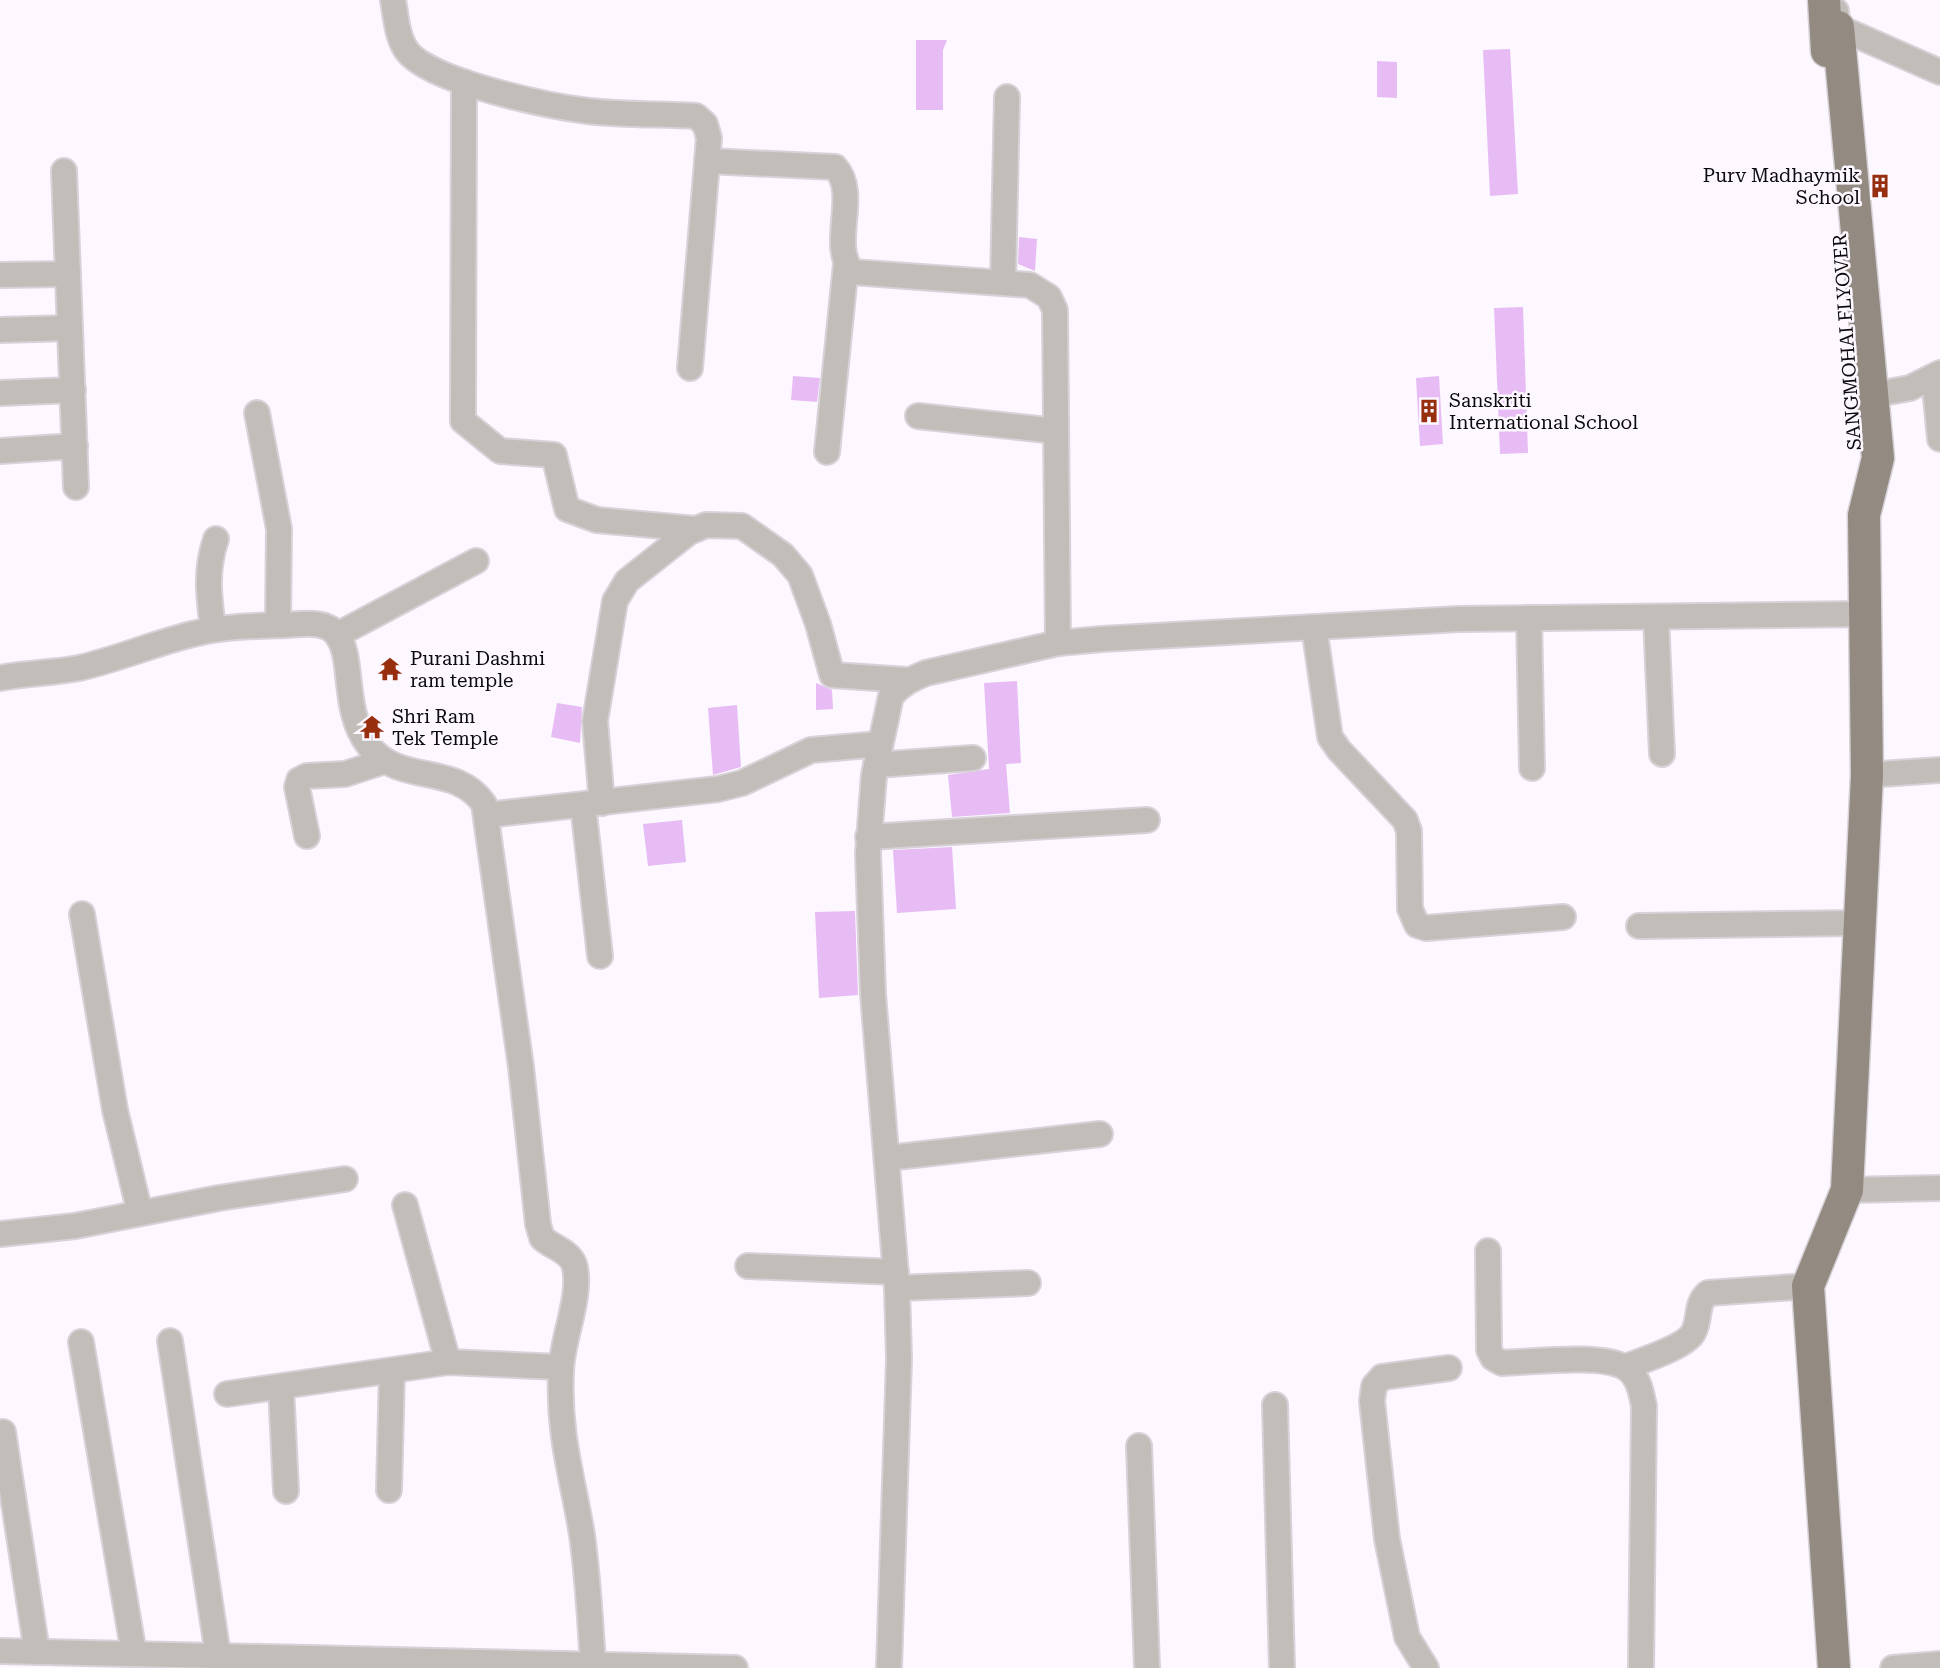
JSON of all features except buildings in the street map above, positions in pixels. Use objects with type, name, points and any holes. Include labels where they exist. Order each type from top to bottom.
[{"type":"main road","points":[[1830,14],[1878,458],[1864,515],[1867,775],[1847,1190],[1808,1286],[1834,1668]]},
{"type":"main road","name":"SANGMOHAI FLYOVER","points":[[1830,14],[1840,252],[1864,515]]},
{"type":"street","points":[[393,0],[399,33],[407,51],[433,71],[464,82],[590,111],[696,116],[705,124],[709,138],[690,369]]},
{"type":"street","points":[[1830,14],[1940,72]]},
{"type":"street","points":[[464,82],[463,421],[500,451],[554,455],[567,509],[597,520],[696,529],[724,523],[742,526],[783,555],[800,575],[818,624],[832,675],[907,680],[926,673],[1058,643],[1314,627],[1529,618],[1866,614]]},
{"type":"street","points":[[1003,282],[1007,97]]},
{"type":"street","points":[[707,161],[835,167],[843,182],[846,264],[827,452]]},
{"type":"street","points":[[64,171],[76,488]]},
{"type":"street","points":[[846,264],[852,272],[861,275],[1030,285],[1042,290],[1055,310],[1058,643]]},
{"type":"street","points":[[0,275],[68,274]]},
{"type":"street","points":[[0,330],[70,328]]},
{"type":"street","points":[[1872,395],[1910,388],[1937,375],[1940,439]]},
{"type":"street","points":[[0,393],[73,390]]},
{"type":"street","points":[[257,413],[279,529],[278,625]]},
{"type":"street","points":[[918,416],[1056,431]]},
{"type":"street","points":[[0,451],[75,446]]},
{"type":"street","points":[[600,956],[593,804],[594,740],[615,601],[627,581],[696,529]]},
{"type":"street","points":[[214,629],[207,579],[208,562],[216,539]]},
{"type":"street","points":[[337,635],[475,561]]},
{"type":"street","points":[[1656,617],[1662,754]]},
{"type":"street","points":[[1529,618],[1532,768]]},
{"type":"street","points":[[0,678],[81,667],[214,629],[278,625],[328,626],[337,635],[342,647],[350,707],[369,747],[385,761],[407,771],[462,783],[475,791],[487,815],[538,1224],[542,1238],[551,1247],[569,1255],[574,1266],[575,1286],[561,1367],[562,1438],[581,1531],[593,1663]]},
{"type":"street","points":[[1314,627],[1330,737],[1339,750],[1399,811],[1409,831],[1410,909],[1417,925],[1426,928],[1563,917]]},
{"type":"street","points":[[889,1668],[899,1359],[888,1158],[873,994],[868,836],[878,755],[891,696],[907,680]]},
{"type":"street","points":[[487,815],[738,785],[811,750],[973,758]]},
{"type":"street","points":[[307,836],[297,787],[299,780],[307,776],[345,774],[385,761]]},
{"type":"street","points":[[1867,775],[1940,770]]},
{"type":"street","points":[[868,836],[1147,820]]},
{"type":"street","points":[[82,914],[115,1110],[140,1213]]},
{"type":"street","points":[[1639,926],[1860,923]]},
{"type":"street","points":[[888,1158],[1100,1134]]},
{"type":"street","points":[[0,1234],[75,1226],[345,1179]]},
{"type":"street","points":[[1847,1190],[1940,1188]]},
{"type":"street","points":[[405,1205],[448,1363]]},
{"type":"street","points":[[1488,1251],[1489,1350],[1493,1358],[1502,1363],[1600,1361],[1625,1367],[1638,1381],[1644,1406],[1641,1668]]},
{"type":"street","points":[[748,1266],[896,1280],[1028,1283]]},
{"type":"street","points":[[1625,1367],[1684,1342],[1693,1334],[1700,1300],[1708,1293],[1808,1286]]},
{"type":"street","points":[[170,1341],[219,1662]]},
{"type":"street","points":[[81,1342],[134,1654]]},
{"type":"street","points":[[227,1394],[448,1363],[561,1367]]},
{"type":"street","points":[[1426,1668],[1407,1637],[1387,1539],[1372,1401],[1374,1386],[1382,1377],[1449,1368]]},
{"type":"street","points":[[389,1490],[392,1370]]},
{"type":"street","points":[[281,1387],[286,1491]]},
{"type":"street","points":[[1275,1405],[1282,1668]]},
{"type":"street","points":[[3,1432],[37,1652]]},
{"type":"street","points":[[1139,1446],[1147,1668]]},
{"type":"street","points":[[0,1651],[134,1654],[179,1661],[219,1662],[535,1665],[593,1663],[735,1668]]},
{"type":"street","points":[[1893,1668],[1940,1664]]},
{"type":"place","name":"Purv Madhaymik School","points":[[1880,186]]},
{"type":"place","name":"Sanskriti International School","points":[[1429,411]]},
{"type":"place","name":"Purani Dashmi ram temple","points":[[390,669]]},
{"type":"place","name":"Shri Ram Tek Temple","points":[[372,727]]}]
